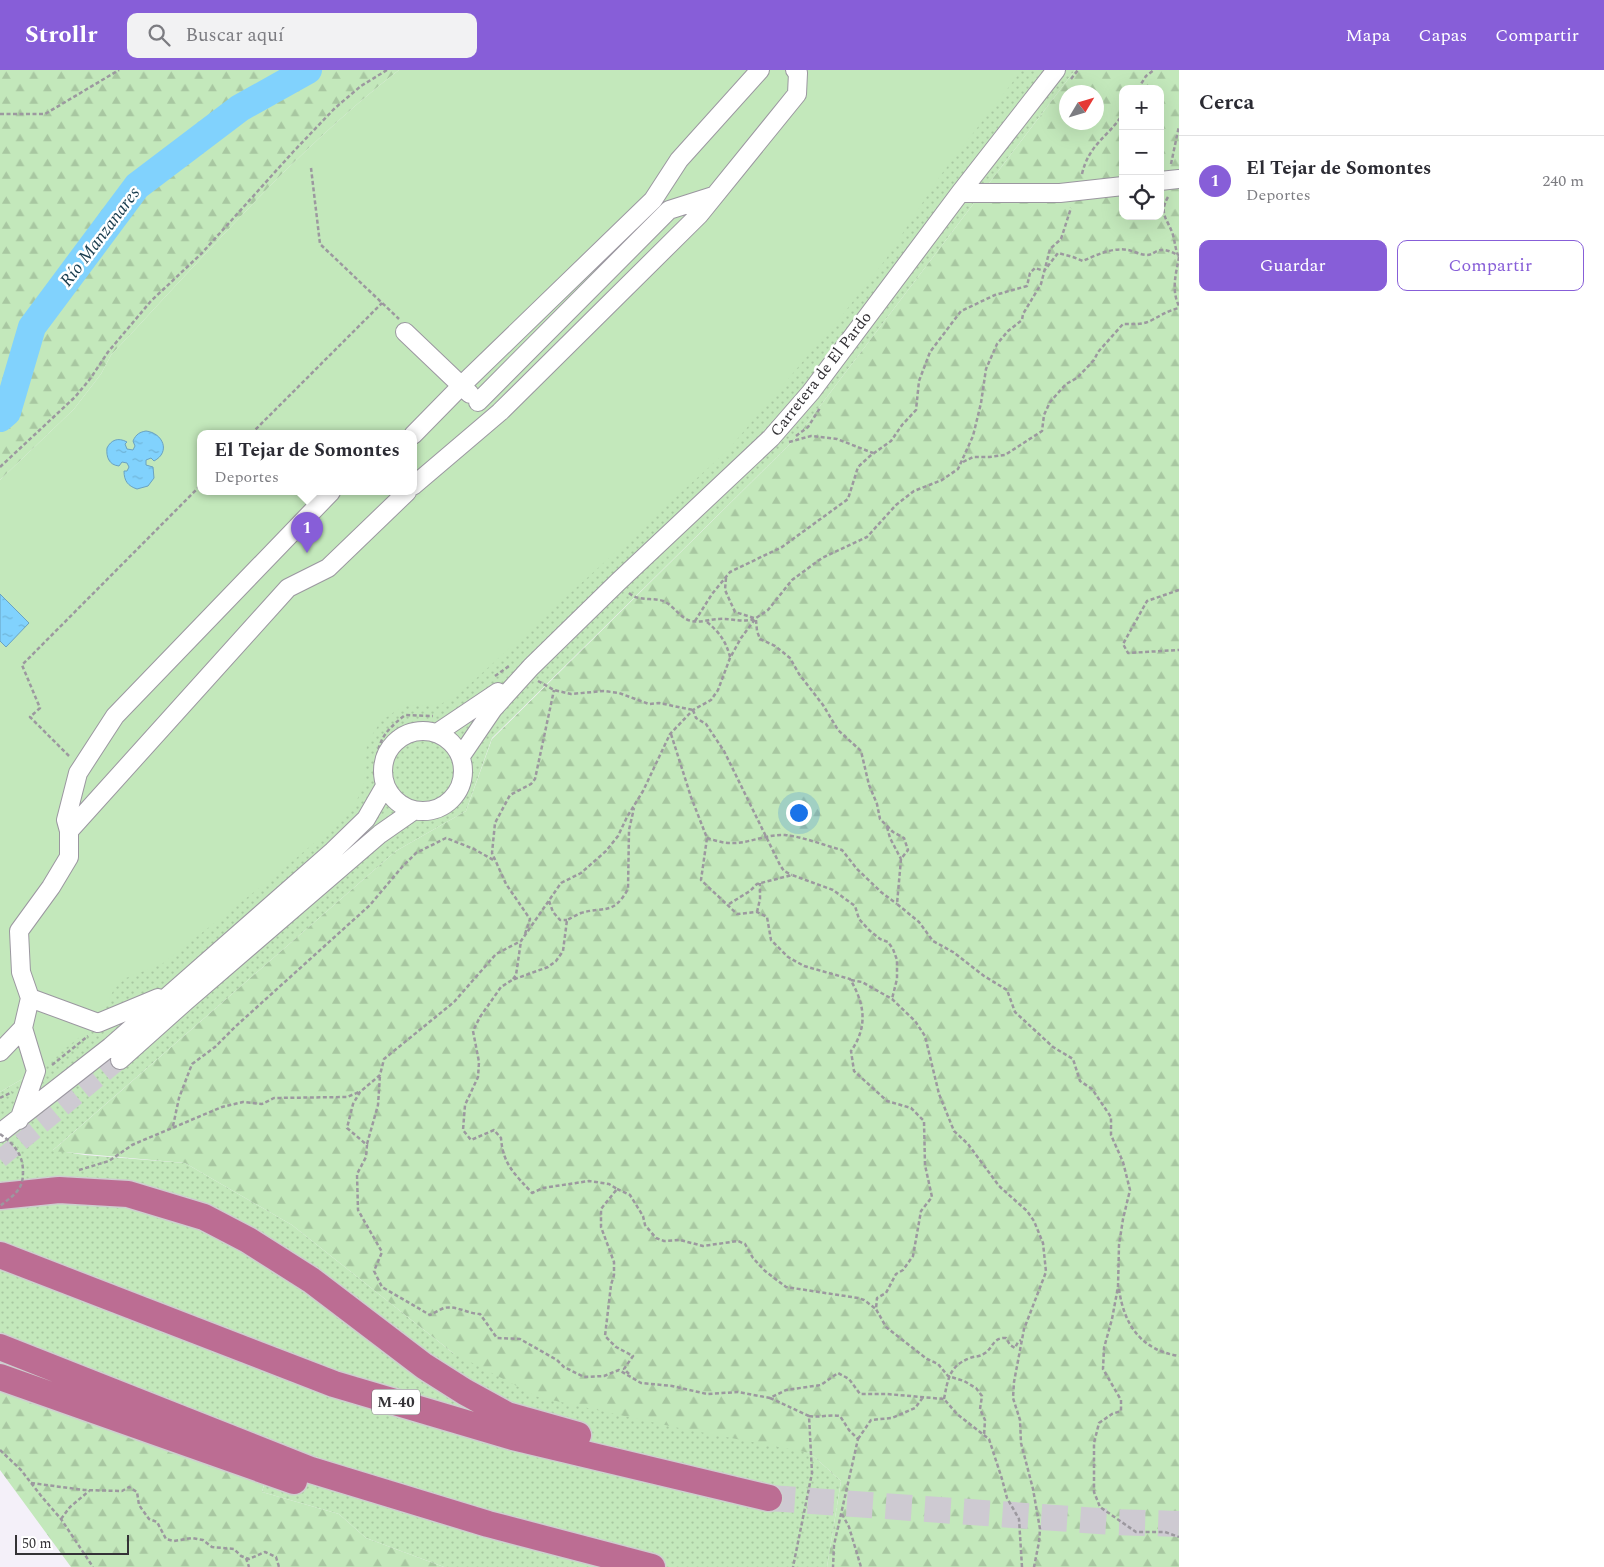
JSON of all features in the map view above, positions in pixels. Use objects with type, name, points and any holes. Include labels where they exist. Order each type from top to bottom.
[{"type":"highway","points":[[0,1196],[60,1190],[128,1194],[204,1217],[248,1240],[311,1280],[424,1366],[465,1392],[507,1415],[605,1443],[727,1489]]},
{"type":"highway","name":"M-40","points":[[0,1255],[334,1384],[513,1437],[770,1498]]},
{"type":"highway","points":[[0,1347],[311,1470],[488,1524],[652,1567]]},
{"type":"highway","points":[[0,1376],[282,1477],[400,1515],[596,1567]]},
{"type":"street","points":[[417,431],[653,200],[680,160],[760,70]]},
{"type":"street","points":[[417,483],[494,417],[699,215],[797,94],[798,73],[795,70]]},
{"type":"street","name":"Carretera de El Pardo","points":[[461,756],[493,709],[531,668],[618,582],[772,438],[810,392],[1056,70]]},
{"type":"street","points":[[1164,181],[1179,179]]},
{"type":"street","points":[[960,194],[1060,193],[1119,186]]},
{"type":"street","points":[[478,402],[669,210],[713,196]]},
{"type":"street","points":[[653,200],[669,210]]},
{"type":"street","points":[[404,327],[494,417]]},
{"type":"street","points":[[19,1120],[36,1071],[23,1028],[30,998],[21,972],[19,931],[51,887],[69,857],[69,831],[66,820],[78,773],[115,716],[328,495]]},
{"type":"street","points":[[69,831],[288,588],[328,568],[404,495]]},
{"type":"street","name":"Carretera de El Pardo","points":[[438,733],[485,702],[531,668]]},
{"type":"street","points":[[0,1134],[110,1047],[333,851],[366,819],[380,782],[385,756],[394,742],[407,734],[422,730],[438,733],[452,742],[461,756],[464,771],[461,786],[454,798],[442,807],[428,812],[414,811],[397,801],[380,782]]},
{"type":"street","points":[[120,1060],[380,834],[414,811]]},
{"type":"street","points":[[30,998],[98,1023],[170,993]]},
{"type":"street","points":[[0,1052],[23,1028]]},
{"type":"path","points":[[0,114],[45,114],[119,70]]},
{"type":"path","points":[[0,467],[66,406],[90,379],[108,352],[151,301],[202,253],[292,152],[335,108],[361,86],[387,70]]},
{"type":"path","points":[[1140,85],[1146,76],[1154,70]]},
{"type":"path","points":[[618,582],[633,596],[646,600],[657,599],[666,602],[687,619],[694,621],[707,622],[722,619],[746,621],[756,618],[768,610],[792,580],[822,558],[867,537],[896,505],[914,491],[942,480],[958,469],[973,436],[986,369],[997,344],[1008,331],[1022,320],[1023,314],[1041,284],[1050,249],[1061,239],[1084,165],[1094,146],[1119,119]]},
{"type":"path","points":[[311,168],[320,244],[382,302],[404,327]]},
{"type":"path","points":[[961,462],[974,457],[1005,454],[1042,431],[1044,415],[1050,402],[1066,384],[1077,378],[1094,360],[1098,352],[1123,324],[1141,324],[1151,321],[1166,311],[1179,307],[1174,296],[1175,275],[1179,256],[1171,251],[1159,250],[1151,255],[1144,256],[1128,249],[1114,250],[1083,261],[1073,256],[1058,253],[1044,272]]},
{"type":"path","points":[[694,621],[730,572],[782,546],[848,499],[858,467],[891,441],[916,410],[919,380],[930,352],[961,311],[995,295],[1027,286],[1030,273],[1035,268],[1044,272]]},
{"type":"path","points":[[255,430],[382,302]]},
{"type":"path","points":[[788,443],[811,436],[828,438],[874,454]]},
{"type":"path","points":[[81,768],[30,717],[40,708],[22,665],[197,489]]},
{"type":"path","points":[[726,577],[725,590],[735,612],[756,618]]},
{"type":"path","points":[[1179,590],[1146,601],[1124,644],[1128,652],[1179,650]]},
{"type":"path","points":[[549,901],[553,912],[560,920],[567,920],[581,913],[610,909],[624,898],[628,890],[628,830],[633,810],[670,734],[693,710],[711,700],[718,690],[730,658],[741,638],[756,618]]},
{"type":"path","points":[[756,618],[760,639],[775,646],[790,658],[838,730],[861,751],[880,819],[893,832],[904,838],[908,850],[901,859]]},
{"type":"path","points":[[707,622],[719,632],[727,646],[730,658]]},
{"type":"path","points":[[488,682],[518,659],[531,668],[539,682],[554,690],[571,694],[604,691],[618,693],[650,704],[659,703],[693,710]]},
{"type":"path","points":[[512,980],[516,975],[521,941],[530,919],[506,884],[492,854],[495,823],[510,795],[530,784],[535,779],[554,690]]},
{"type":"path","points":[[693,710],[696,718],[706,724],[724,750],[784,871],[833,890],[844,897],[855,906],[859,919],[869,930],[880,939],[888,942],[893,948],[897,960],[897,979],[892,999]]},
{"type":"path","points":[[380,782],[378,745],[390,728],[405,714],[434,716]]},
{"type":"path","points":[[670,734],[707,838],[702,880],[737,914],[757,912],[767,916],[771,940],[788,957],[804,966],[862,982],[892,999],[915,1021],[925,1036],[939,1094],[954,1131],[968,1144],[999,1186],[1028,1211],[1044,1243],[1046,1272],[1024,1329],[1014,1382],[1013,1398],[1020,1420],[1021,1443],[1033,1489],[1040,1529],[1034,1567]]},
{"type":"path","points":[[630,1375],[619,1370],[604,1376],[584,1376],[564,1367],[557,1360],[520,1339],[498,1338],[480,1314],[470,1314],[463,1310],[446,1307],[430,1315],[382,1287],[374,1271],[382,1252],[358,1210],[357,1174],[366,1156],[367,1145],[378,1105],[380,1075],[384,1059],[454,1002],[496,954],[521,941],[561,883],[581,873],[606,851],[618,836],[626,816],[643,790]]},
{"type":"path","points":[[886,826],[901,859],[897,904]]},
{"type":"path","points":[[707,838],[731,843],[786,835],[807,839],[842,850],[856,869],[881,892],[919,922],[933,941],[953,952],[984,976],[1007,990],[1015,1012],[1053,1047],[1074,1059],[1080,1081],[1092,1089],[1111,1118],[1112,1135],[1123,1162],[1130,1190],[1119,1245],[1118,1287],[1112,1320],[1104,1348],[1104,1369],[1121,1400],[1121,1411],[1112,1414],[1099,1424],[1094,1443],[1094,1492],[1100,1508],[1136,1532],[1165,1532],[1179,1537]]},
{"type":"path","points":[[173,1126],[179,1098],[192,1064],[215,1047],[370,905],[416,853],[446,838],[474,849],[495,861]]},
{"type":"path","points":[[728,905],[750,891],[757,884],[792,875]]},
{"type":"path","points":[[757,912],[760,899],[760,883]]},
{"type":"path","points":[[567,920],[563,951],[556,961],[548,967],[512,980],[501,987],[480,1017],[473,1031],[479,1062],[478,1077],[465,1105],[462,1130],[472,1140],[494,1130],[501,1138],[502,1153],[507,1165],[532,1192],[543,1188],[589,1181],[609,1184],[630,1195],[643,1216],[645,1225],[656,1238],[664,1241],[680,1240],[703,1246],[738,1241],[745,1244],[752,1258],[765,1271],[786,1287],[864,1300],[876,1309],[886,1327],[927,1359],[938,1364],[948,1376],[964,1381],[976,1388],[982,1396],[980,1409],[985,1420],[984,1436]]},
{"type":"path","points":[[850,980],[858,993],[864,1016],[859,1040],[851,1052],[854,1071],[887,1101],[912,1108],[924,1121],[925,1165],[932,1196],[921,1211],[913,1256],[904,1270],[896,1274],[886,1293],[877,1298],[876,1309]]},
{"type":"path","points":[[32,1081],[106,1021]]},
{"type":"path","points":[[78,1170],[109,1161],[132,1145],[173,1126],[222,1107],[244,1102],[262,1104],[274,1098],[347,1097],[360,1092],[380,1075]]},
{"type":"path","points":[[360,1092],[353,1104],[347,1128],[367,1145]]},
{"type":"path","points":[[0,1134],[11,1142],[20,1153],[23,1164],[23,1180],[18,1190],[0,1206]]},
{"type":"path","points":[[617,1189],[601,1209],[601,1227],[614,1262],[614,1275],[611,1285],[605,1336],[616,1346],[633,1356],[624,1369],[640,1383],[672,1386],[707,1394],[738,1392],[770,1398],[808,1416],[820,1418],[829,1414],[840,1416],[849,1430],[858,1439]]},
{"type":"path","points":[[1118,1287],[1121,1306],[1127,1321],[1139,1338],[1151,1347],[1179,1356]]},
{"type":"path","points":[[944,1399],[948,1376],[956,1365],[970,1357],[981,1356],[988,1352],[990,1345],[998,1340],[1006,1338],[1010,1345],[1015,1348],[1022,1339]]},
{"type":"path","points":[[770,1398],[786,1390],[821,1386],[838,1373],[849,1379],[860,1394],[924,1396],[944,1399],[956,1414],[989,1439],[1007,1498],[1019,1518],[1022,1567]]},
{"type":"path","points":[[832,1567],[834,1545],[858,1439],[871,1420],[892,1418],[915,1408],[924,1396]]},
{"type":"path","points":[[793,1567],[812,1473],[808,1416]]},
{"type":"path","points":[[0,1450],[21,1470],[52,1510],[62,1519],[93,1567]]},
{"type":"path","points":[[31,1483],[90,1490],[122,1491],[129,1488],[137,1492],[139,1505],[149,1519],[157,1522],[166,1539],[174,1541],[192,1538],[203,1540],[212,1546],[234,1549],[241,1556],[249,1559],[265,1552],[276,1557],[279,1567]]},
{"type":"path","points":[[62,1519],[70,1508],[90,1490]]},
{"type":"path","points":[[841,1513],[849,1527],[861,1567]]},
{"type":"path","points":[[246,1558],[249,1567]]},
{"type":"green space","points":[[0,70],[399,70],[360,102],[285,171],[111,355],[101,374],[74,409],[0,480]]},
{"type":"green space","points":[[399,70],[1022,70],[940,176],[886,259],[844,313],[728,450],[458,695],[439,705],[403,706],[381,721],[367,743],[364,783],[353,810],[281,871],[162,964],[126,978],[114,989],[98,1023],[36,1071],[0,1092],[0,480],[74,409],[101,374],[111,355],[250,207],[322,136]]},
{"type":"green space","points":[[909,70],[1075,70],[1064,85],[1059,85],[1059,91],[795,439],[492,738],[466,811],[396,851],[53,1150],[85,1155],[185,1163],[292,1225],[453,1353],[810,1453],[841,1481],[827,1567],[444,1567],[366,1538],[339,1514],[262,1492],[265,1481],[0,1392],[0,1092],[36,1071],[41,984]]},
{"type":"green space","points":[[1075,70],[1179,70],[1179,1567],[827,1567],[841,1481],[810,1453],[674,1427],[538,1397],[453,1353],[292,1225],[185,1163],[52,1151],[396,851],[466,811],[492,739],[795,439],[1059,91],[1059,130],[1104,130],[1104,85],[1064,85]]},
{"type":"green space","points":[[0,1388],[265,1480],[262,1492],[339,1514],[366,1538],[444,1567],[71,1567],[0,1470]]},
{"type":"water","points":[[146,431],[157,435],[163,443],[163,448],[162,453],[154,461],[151,458],[146,460],[146,465],[153,467],[154,478],[148,486],[137,489],[129,485],[125,478],[124,471],[127,471],[129,467],[127,463],[122,462],[119,466],[113,464],[108,457],[107,448],[113,441],[121,440],[127,442],[125,444],[127,449],[133,450],[135,437]]},
{"type":"water","points":[[0,594],[29,623],[6,647],[0,641]]},
{"type":"waterway","name":"Río Manzanares","points":[[0,418],[7,412],[32,327],[137,186],[240,108],[308,70]]},
{"type":"tunnel","points":[[0,1159],[120,1060]]},
{"type":"tunnel","points":[[769,1498],[1113,1522],[1179,1524]]},
{"type":"place","name":"El Tejar de Somontes","points":[[307,553]]}]
